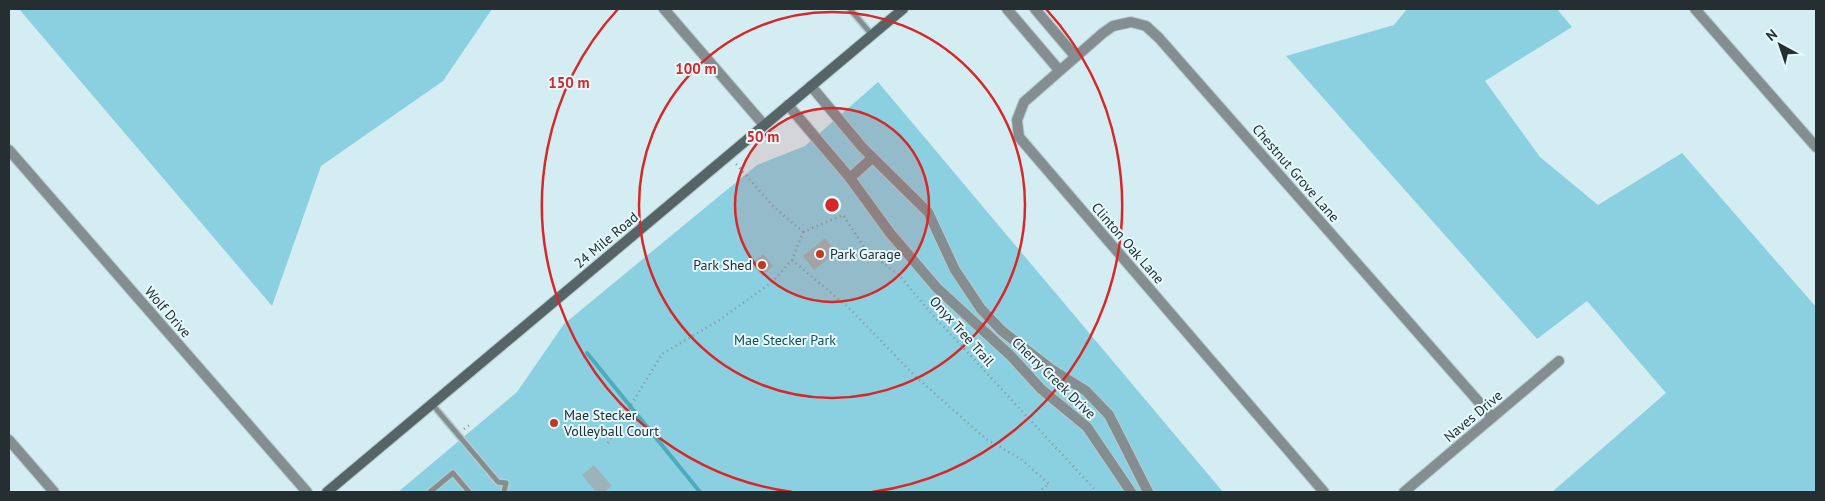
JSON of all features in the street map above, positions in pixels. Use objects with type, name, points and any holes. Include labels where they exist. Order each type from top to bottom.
[{"type":"street","points":[[664,9],[764,125]]},
{"type":"street","name":"24 Mile Road","points":[[327,492],[903,9]]},
{"type":"street","points":[[1007,9],[1059,70]]},
{"type":"street","points":[[1035,9],[1075,56]]},
{"type":"street","points":[[1695,9],[1816,147]]},
{"type":"street","name":"Chestnut Grove Lane","points":[[1059,70],[1103,33],[1123,23],[1139,23],[1153,31],[1492,417]]},
{"type":"street","name":"Clinton Oak Lane","points":[[1059,70],[1024,102],[1017,120],[1019,137],[1324,492]]},
{"type":"street","name":"Cherry Creek Drive","points":[[811,86],[872,158],[928,212],[955,270],[981,309],[998,326],[1051,369],[1086,391],[1109,415],[1148,492]]},
{"type":"street","name":"Cherry Creek Drive","points":[[788,105],[850,178],[890,233],[937,288],[1011,356],[1041,389],[1087,427],[1131,492]]},
{"type":"street","name":"Wolf Drive","points":[[9,150],[307,492]]},
{"type":"street","points":[[850,178],[872,158]]},
{"type":"street","points":[[988,335],[998,326]]},
{"type":"street","name":"Naves Drive","points":[[1404,492],[1559,361]]},
{"type":"street","points":[[9,440],[54,492]]},
{"type":"lane","points":[[850,9],[872,34]]},
{"type":"lane","points":[[432,404],[498,482],[506,483],[504,492]]},
{"type":"lane","points":[[430,492],[453,473],[469,492]]},
{"type":"path","points":[[608,443],[662,354],[733,310],[772,282],[792,260],[803,232],[773,206],[728,155]]},
{"type":"path","name":"Onyx Tree Trail","points":[[803,232],[844,215],[866,250],[899,275],[930,312],[1097,492]]},
{"type":"path","points":[[792,260],[849,308],[916,377],[986,439],[1021,459],[1049,484],[1038,492]]},
{"type":"path","points":[[461,432],[471,424]]},
{"type":"green space","points":[[19,9],[492,9],[443,81],[321,166],[272,306]]},
{"type":"green space","points":[[1407,9],[1557,9],[1572,27],[1485,81],[1540,157],[1598,205],[1682,153],[1816,307],[1816,492],[1552,492],[1666,393],[1587,301],[1537,339],[1286,56],[1394,25]]},
{"type":"green space","name":"Mae Stecker Park","points":[[878,82],[1223,492],[398,492],[517,392],[564,324],[757,165],[805,146]]},
{"type":"building","name":"Park Garage","points":[[825,238],[836,252],[814,270],[803,256]]},
{"type":"building","name":"Park Shed","points":[[763,254],[773,266],[762,276],[751,264]]},
{"type":"building","points":[[594,465],[612,486],[604,492],[596,492],[582,475]]},
{"type":"waterway","points":[[587,353],[700,492]]},
{"type":"place","name":"Park Garage","points":[[820,254]]},
{"type":"place","name":"Park Shed","points":[[762,265]]},
{"type":"place","name":"Mae Stecker Volleyball Court","points":[[554,423]]}]
